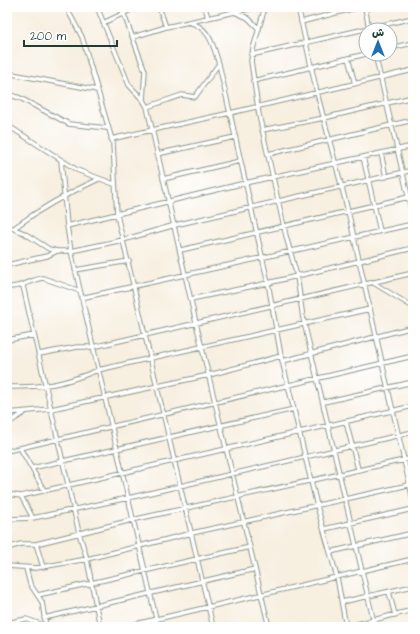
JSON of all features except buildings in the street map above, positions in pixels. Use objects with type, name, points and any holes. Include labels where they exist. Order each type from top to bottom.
[{"type":"street","points":[[66,7],[82,38],[113,147],[117,215],[187,508],[213,627]]},
{"type":"street","points":[[97,7],[129,85],[143,100],[147,107],[181,250],[196,323],[269,627]]},
{"type":"street","points":[[125,7],[123,12],[145,71],[143,100]]},
{"type":"street","points":[[103,23],[123,12],[137,7]]},
{"type":"street","points":[[159,7],[166,27]]},
{"type":"street","points":[[205,7],[208,18]]},
{"type":"street","points":[[232,7],[234,12],[248,18],[259,29]]},
{"type":"street","points":[[133,37],[166,27],[258,7]]},
{"type":"street","points":[[265,7],[251,55],[257,106],[284,226],[297,276],[305,323],[319,378],[375,627]]},
{"type":"street","points":[[298,7],[317,93],[348,211],[392,411],[411,485],[413,500]]},
{"type":"street","points":[[302,22],[359,7]]},
{"type":"street","points":[[364,7],[367,22]]},
{"type":"street","points":[[397,22],[413,18]]},
{"type":"street","points":[[188,22],[197,24],[207,32],[219,64],[268,283],[281,356],[310,479],[337,577],[346,627],[413,610]]},
{"type":"street","points":[[251,55],[358,32]]},
{"type":"street","points":[[398,46],[413,43]]},
{"type":"street","points":[[253,81],[358,56]]},
{"type":"street","points":[[348,58],[355,84]]},
{"type":"street","points":[[377,62],[413,217]]},
{"type":"street","points":[[147,107],[182,95],[195,97],[219,64]]},
{"type":"street","points":[[111,139],[413,70]]},
{"type":"street","points":[[7,73],[98,90]]},
{"type":"street","points":[[7,94],[20,98],[69,124],[107,128]]},
{"type":"street","points":[[262,130],[324,118],[413,96]]},
{"type":"street","points":[[268,154],[413,120]]},
{"type":"street","points":[[7,125],[77,170],[114,184]]},
{"type":"street","points":[[157,154],[235,137]]},
{"type":"street","points":[[67,226],[245,183],[413,146]]},
{"type":"street","points":[[381,153],[386,177]]},
{"type":"street","points":[[363,157],[380,232]]},
{"type":"street","points":[[61,160],[67,226],[75,270],[158,627]]},
{"type":"street","points":[[163,179],[240,161]]},
{"type":"street","points":[[7,226],[14,228],[49,249],[58,251],[71,250],[123,240],[175,225],[342,188],[413,170]]},
{"type":"street","points":[[14,228],[42,208],[64,195],[99,179]]},
{"type":"street","points":[[181,250],[413,196]]},
{"type":"street","points":[[81,298],[413,224]]},
{"type":"street","points":[[191,298],[268,283],[413,248]]},
{"type":"street","points":[[7,266],[46,256],[58,251]]},
{"type":"street","points":[[75,270],[129,261]]},
{"type":"street","points":[[39,354],[77,347],[93,347],[146,336],[413,273]]},
{"type":"street","points":[[7,287],[22,286],[43,278],[80,291]]},
{"type":"street","points":[[372,282],[413,307]]},
{"type":"street","points":[[22,286],[39,354],[79,533],[87,559],[100,627]]},
{"type":"street","points":[[408,304],[413,303]]},
{"type":"street","points":[[7,386],[45,386],[72,381],[98,370],[370,309]]},
{"type":"street","points":[[283,361],[413,327]]},
{"type":"street","points":[[7,340],[34,335]]},
{"type":"street","points":[[7,413],[51,409],[157,387],[281,356]]},
{"type":"street","points":[[7,451],[111,425],[413,356]]},
{"type":"street","points":[[324,402],[413,382]]},
{"type":"street","points":[[7,494],[21,496],[413,406]]},
{"type":"street","points":[[32,468],[294,409]]},
{"type":"street","points":[[7,424],[25,412]]},
{"type":"street","points":[[346,422],[358,469]]},
{"type":"street","points":[[7,519],[33,518],[74,510],[413,432]]},
{"type":"street","points":[[20,448],[44,490]]},
{"type":"street","points":[[7,548],[15,545],[36,544],[310,479],[413,458]]},
{"type":"street","points":[[7,566],[26,568],[43,567],[87,559],[192,533],[411,485]]},
{"type":"street","points":[[21,496],[33,518]]},
{"type":"street","points":[[324,529],[413,509]]},
{"type":"street","points":[[330,552],[413,534]]},
{"type":"street","points":[[36,544],[43,567]]},
{"type":"street","points":[[38,595],[250,547]]},
{"type":"street","points":[[123,627],[262,593],[413,559]]},
{"type":"street","points":[[26,568],[30,584],[42,602],[46,626]]},
{"type":"street","points":[[44,618],[256,570]]},
{"type":"street","points":[[342,602],[413,586]]},
{"type":"street","points":[[389,592],[394,615]]},
{"type":"street","points":[[7,623],[26,619],[46,626]]}]
